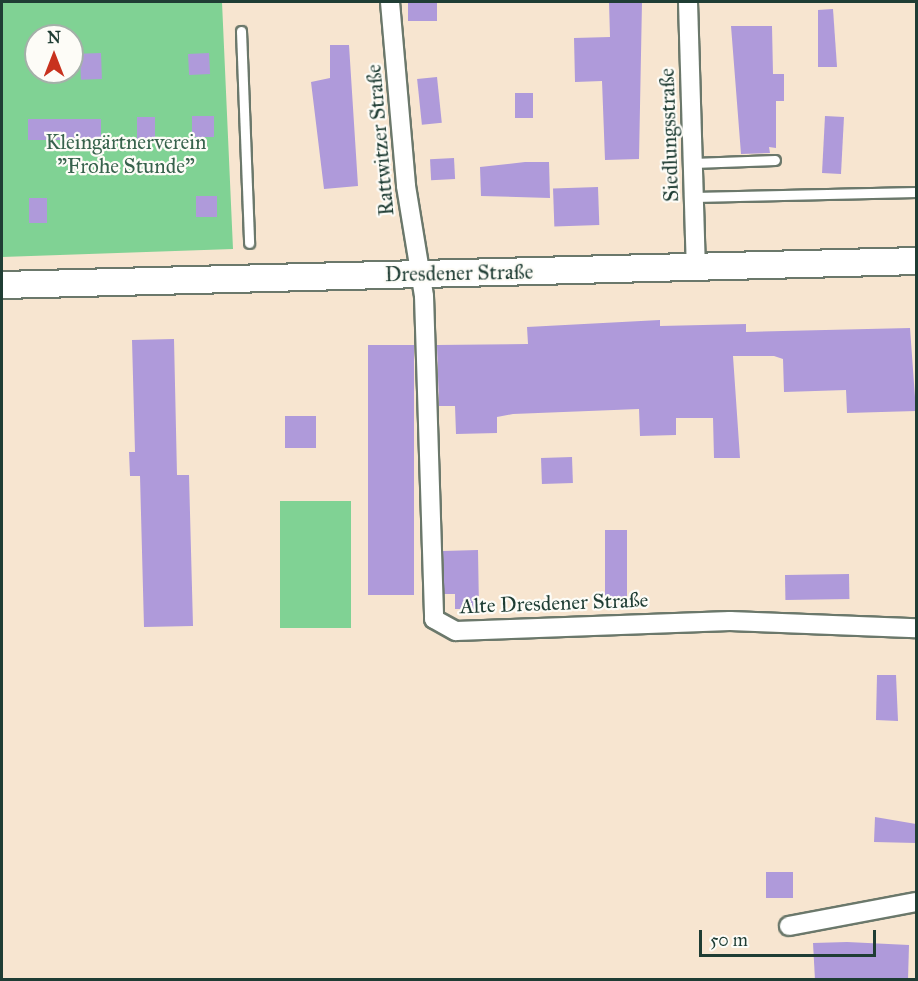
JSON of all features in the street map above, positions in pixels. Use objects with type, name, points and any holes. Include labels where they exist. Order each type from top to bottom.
[{"type":"main road","name":"Dresdener Straße","points":[[2,285],[916,261]]},
{"type":"street","name":"Rattwitzer Straße","points":[[390,2],[419,274]]},
{"type":"street","name":"Siedlungsstraße","points":[[688,2],[696,267]]},
{"type":"street","name":"Alte Dresdener Straße","points":[[419,274],[424,296],[430,607],[443,627],[730,621],[916,628]]},
{"type":"street","points":[[789,926],[916,902]]},
{"type":"lane","points":[[241,31],[249,243]]},
{"type":"lane","points":[[693,163],[775,160]]},
{"type":"lane","points":[[694,197],[916,192]]},
{"type":"green space","name":"Kleingärtnerverein \"Frohe Stunde\"","points":[[2,2],[222,2],[233,249],[2,257]]},
{"type":"green space","points":[[280,501],[351,501],[351,628],[280,628]]},
{"type":"building","points":[[408,2],[437,2],[437,21],[408,21]]},
{"type":"building","points":[[609,2],[642,2],[639,159],[605,160],[602,81],[575,82],[574,38],[610,37]]},
{"type":"building","points":[[833,9],[837,67],[818,67],[818,10]]},
{"type":"building","points":[[731,26],[772,26],[773,74],[784,74],[784,101],[776,101],[776,148],[769,147],[770,153],[741,154]]},
{"type":"building","points":[[330,45],[349,45],[358,186],[324,189],[311,82],[330,78]]},
{"type":"building","points":[[101,53],[102,79],[84,80],[84,54]]},
{"type":"building","points":[[209,53],[210,74],[189,75],[188,54]]},
{"type":"building","points":[[437,77],[442,123],[422,125],[417,79]]},
{"type":"building","points":[[515,93],[533,93],[533,118],[515,118]]},
{"type":"building","points":[[192,116],[214,116],[214,137],[192,137]]},
{"type":"building","points":[[825,116],[844,117],[841,174],[822,173]]},
{"type":"building","points":[[137,117],[155,117],[155,142],[137,142]]},
{"type":"building","points":[[28,119],[101,119],[101,140],[28,140]]},
{"type":"building","points":[[454,158],[455,179],[431,180],[430,159]]},
{"type":"building","points":[[549,162],[550,198],[481,196],[480,167]]},
{"type":"building","points":[[598,187],[599,225],[554,227],[553,189]]},
{"type":"building","points":[[196,196],[217,196],[217,217],[196,217]]},
{"type":"building","points":[[29,198],[47,198],[47,223],[29,223]]},
{"type":"building","points":[[660,320],[660,326],[746,324],[746,332],[910,328],[916,411],[847,413],[846,390],[784,392],[783,359],[774,356],[733,356],[740,458],[714,458],[713,418],[676,418],[676,435],[640,436],[639,409],[513,414],[497,417],[497,433],[456,434],[455,406],[439,406],[437,345],[528,344],[527,327]]},
{"type":"building","points":[[174,339],[177,475],[189,475],[193,626],[144,627],[140,476],[130,476],[129,452],[135,452],[132,340]]},
{"type":"building","points":[[368,345],[414,345],[414,595],[368,595]]},
{"type":"building","points":[[285,416],[316,416],[316,448],[285,448]]},
{"type":"building","points":[[572,457],[573,483],[542,484],[541,458]]},
{"type":"building","points":[[605,530],[627,530],[627,600],[605,600]]},
{"type":"building","points":[[478,550],[479,609],[455,609],[455,594],[444,594],[443,551]]},
{"type":"building","points":[[849,574],[849,599],[785,600],[785,575]]},
{"type":"building","points":[[877,675],[896,675],[898,721],[876,720]]},
{"type":"building","points":[[875,817],[916,824],[916,843],[874,842]]},
{"type":"building","points":[[766,872],[793,872],[793,898],[766,898]]},
{"type":"building","points":[[813,943],[909,945],[908,980],[815,980]]}]
